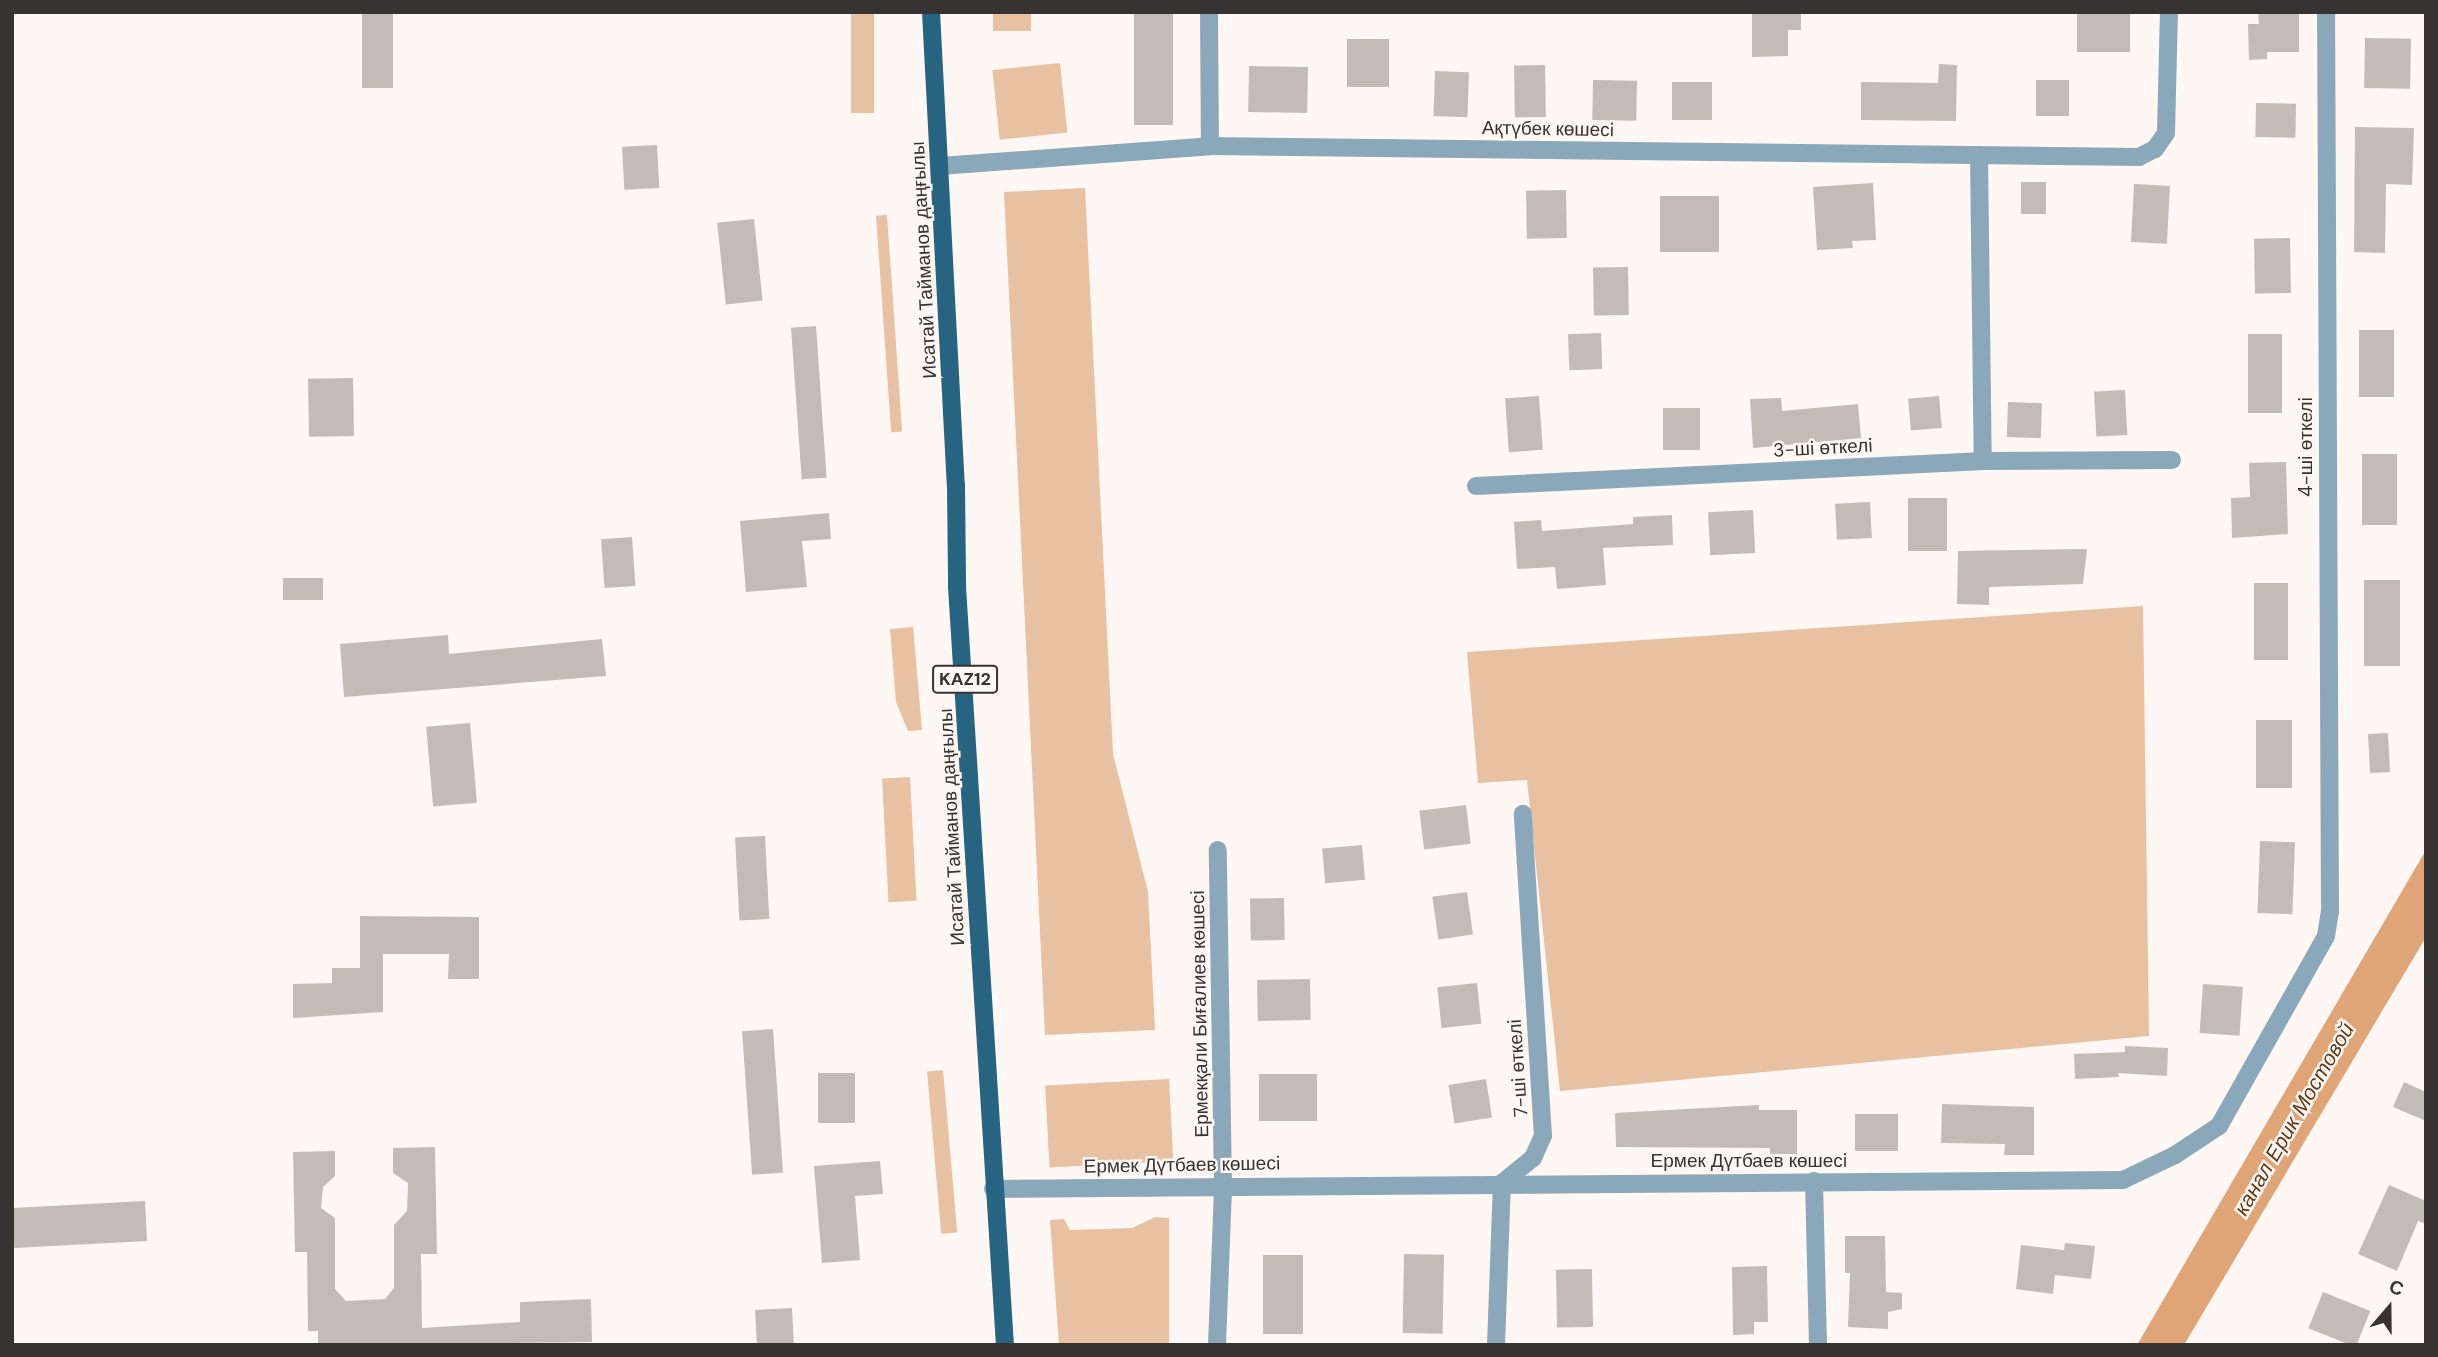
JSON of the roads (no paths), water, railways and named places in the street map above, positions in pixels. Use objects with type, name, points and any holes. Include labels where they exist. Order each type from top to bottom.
[{"type":"main road","name":"Исатай Тайманов даңғылы","points":[[931,12],[957,587],[993,1189],[1005,1345]]},
{"type":"street","points":[[1209,12],[1210,146]]},
{"type":"street","name":"Ақтүбек көшесi","points":[[940,166],[1210,146],[2139,157],[2155,149],[2166,133],[2169,12]]},
{"type":"street","name":"4-шi өткелi","points":[[2326,12],[2329,882]]},
{"type":"street","points":[[1979,155],[1983,461]]},
{"type":"street","name":"3-шi өткелi","points":[[1476,486],[1983,461],[2172,460]]},
{"type":"street","name":"7-шi өткелi","points":[[1502,1183],[1533,1158],[1544,1136],[1522,814]]},
{"type":"street","name":"Ермекқали Биғалиев көшесі","points":[[1217,1345],[1223,1186],[1218,850]]},
{"type":"street","name":"Ермек Дүтбаев көшесi","points":[[993,1189],[2123,1180],[2175,1154],[2219,1126],[2326,936],[2329,882]]},
{"type":"street","points":[[1814,1181],[1818,1345]]},
{"type":"street","points":[[1496,1345],[1502,1183]]},
{"type":"water","name":"канал Ерик Мостовой","points":[[2426,850],[2426,937],[2184,1345],[2137,1345]]}]
